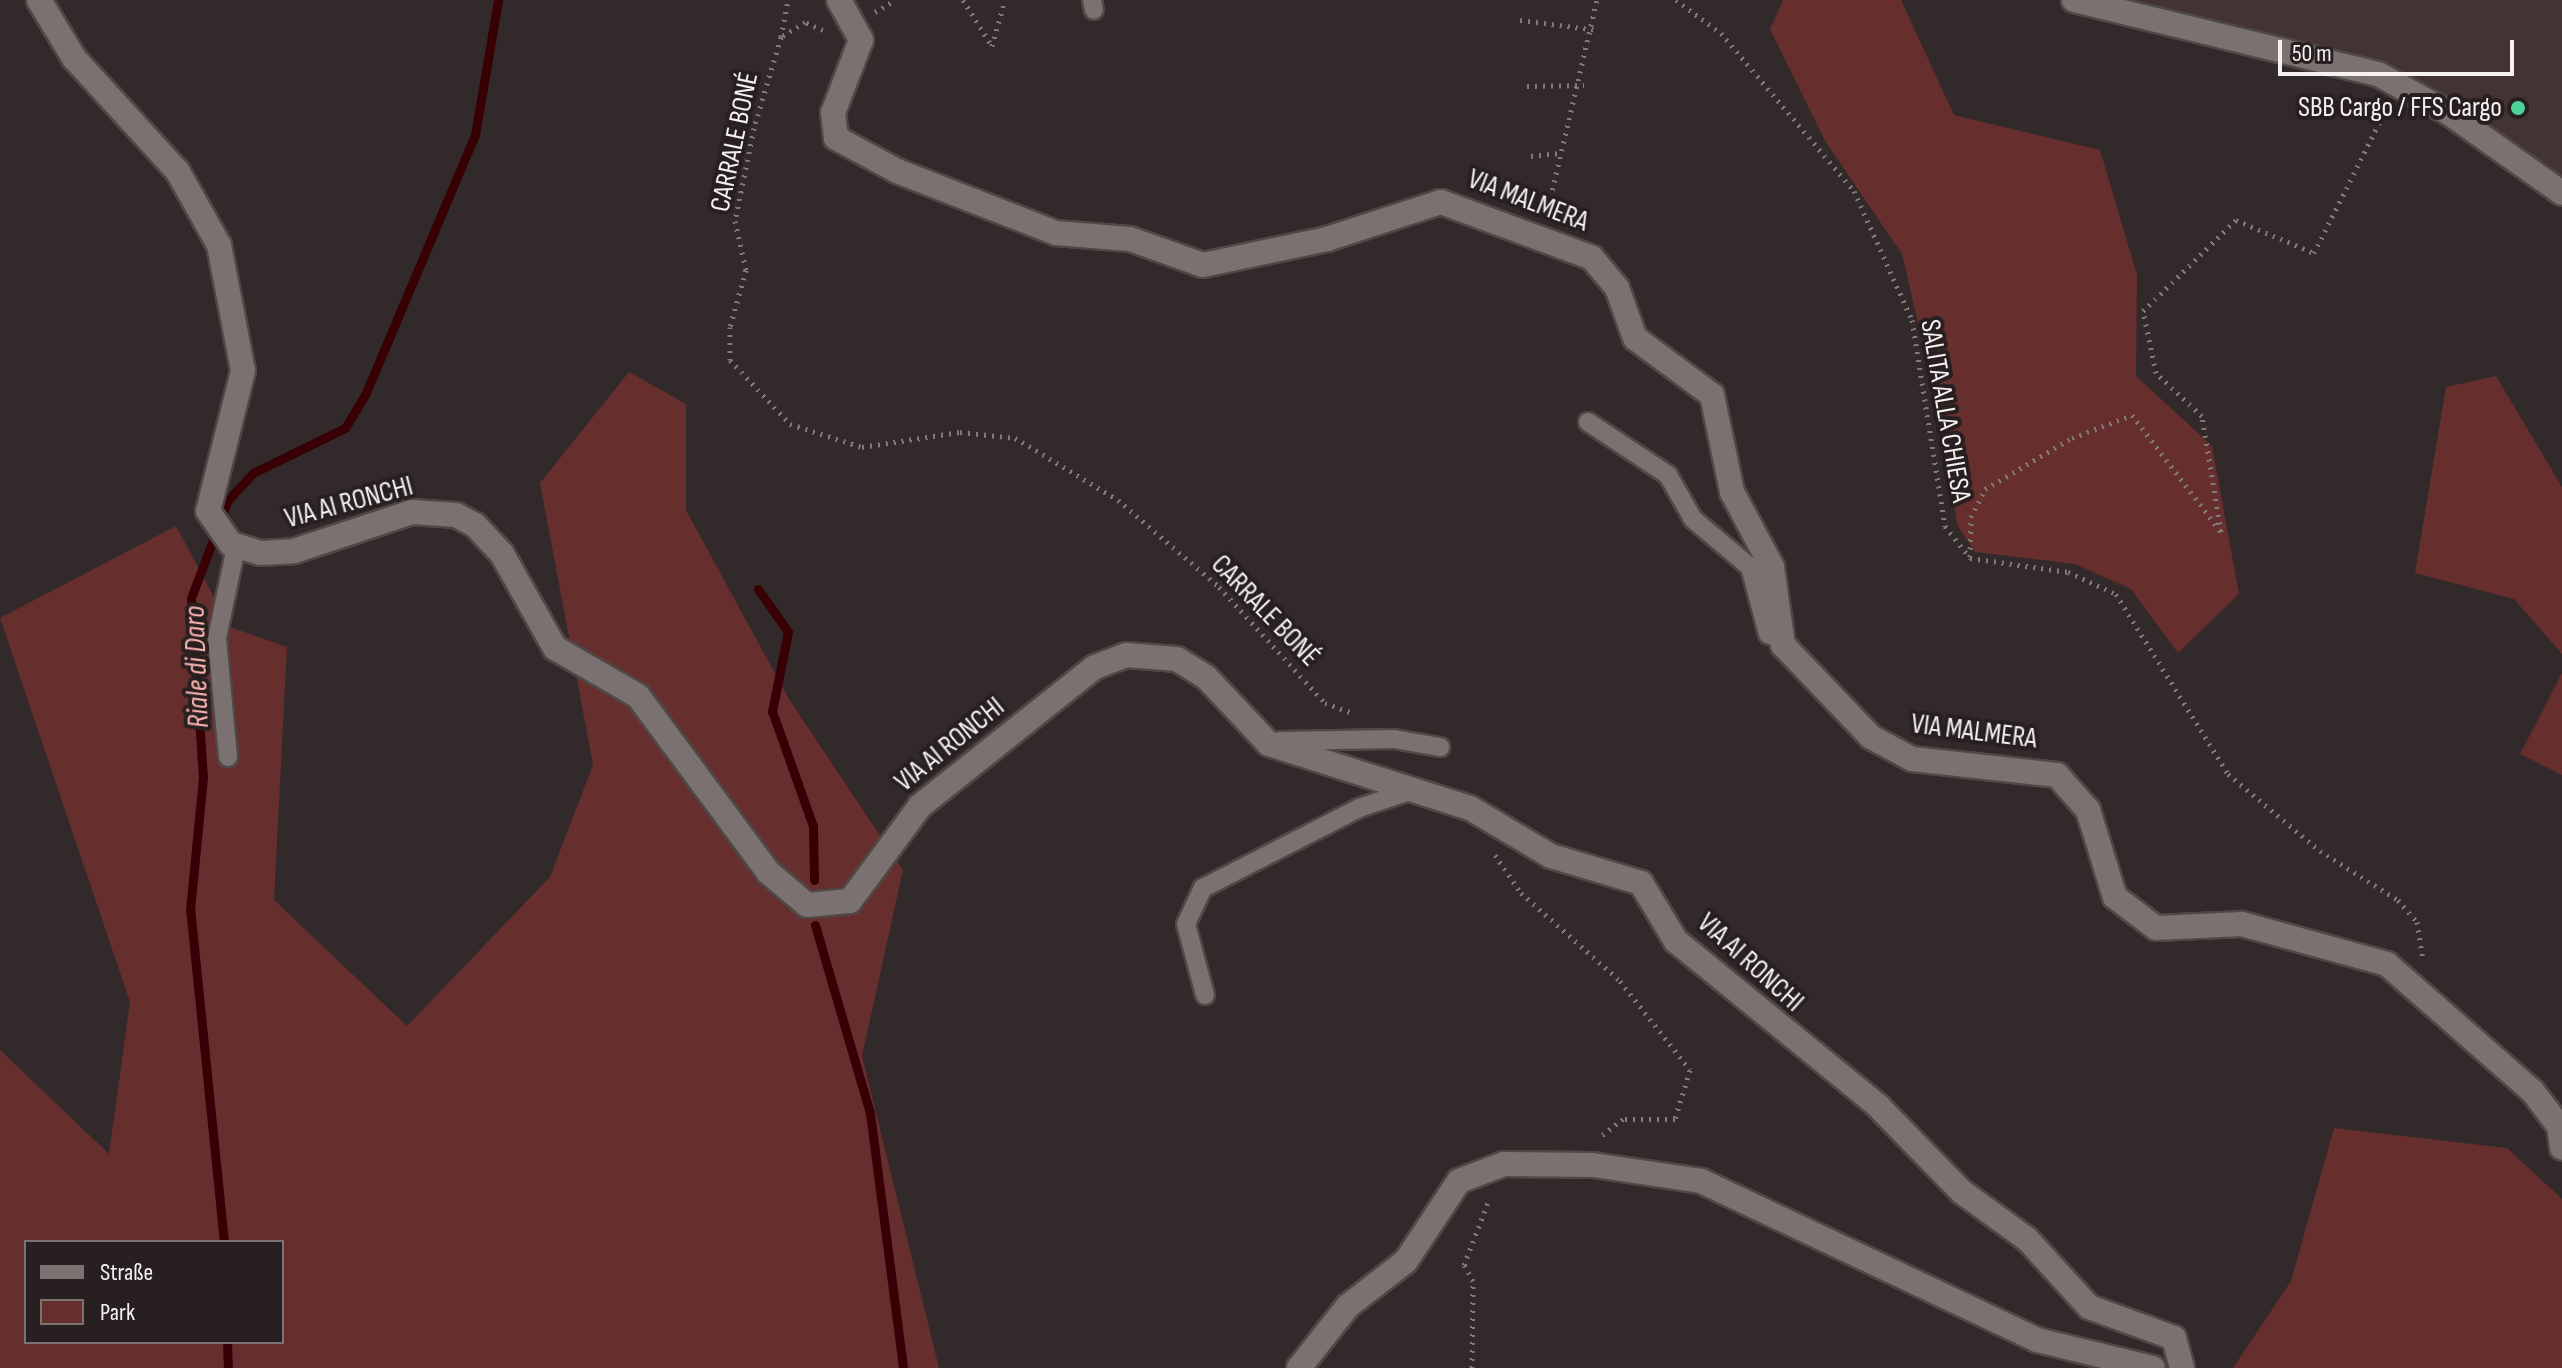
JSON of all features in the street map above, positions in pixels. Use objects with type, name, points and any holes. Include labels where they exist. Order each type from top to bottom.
[{"type":"street","points":[[39,0],[74,58],[178,172],[219,245],[243,371],[223,536]]},
{"type":"street","name":"VIA MALMERA","points":[[839,0],[861,40],[833,113],[836,138],[897,171],[1056,233],[1130,239],[1203,265],[1327,239],[1441,202],[1542,234],[1606,271],[1635,338],[1707,387],[1732,492],[1772,567],[1781,639],[1797,666],[1884,748],[1912,759],[2033,767],[2068,782],[2088,810],[2115,897],[2143,922],[2167,931],[2242,924],[2303,945],[2364,953],[2422,997],[2533,1092],[2559,1126],[2562,1148]]},
{"type":"street","points":[[2074,0],[2277,45],[2398,84],[2562,193]]},
{"type":"street","name":"VIA AI RONCHI","points":[[223,536],[294,551],[412,512],[456,515],[475,525],[502,554],[555,648],[638,696],[768,872],[807,905],[850,901],[920,806],[1109,660],[1146,653],[1194,667],[1269,744],[1470,808],[1551,856],[1641,883],[1676,941],[1878,1106],[1962,1192],[2027,1239],[2089,1307],[2174,1338],[2182,1368]]},
{"type":"street","points":[[1299,1368],[1337,1316],[1406,1261],[1464,1177],[1504,1164],[1593,1165],[1701,1181],[2037,1340],[2153,1368]]},
{"type":"lane","points":[[1588,422],[1668,475],[1693,519],[1750,567],[1768,634],[1781,639]]},
{"type":"lane","points":[[223,536],[217,638],[228,757]]},
{"type":"lane","points":[[1269,744],[1394,739],[1440,747]]},
{"type":"lane","points":[[1205,995],[1186,924],[1203,888],[1359,808],[1416,789]]},
{"type":"path","points":[[781,37],[788,0]]},
{"type":"path","points":[[963,0],[992,46],[1005,0]]},
{"type":"path","points":[[1542,234],[1581,85],[1594,29],[1597,0]]},
{"type":"path","name":"SALITA ALLA CHIESA","points":[[1676,0],[1731,43],[1854,191],[1912,320],[1945,526],[1970,558]]},
{"type":"path","points":[[1520,20],[1594,29]]},
{"type":"path","points":[[781,37],[805,22],[831,42]]},
{"type":"path","name":"CARRALE BONÉ","points":[[781,37],[735,221],[746,270],[730,327],[730,360],[790,424],[862,447],[960,432],[1015,438],[1118,500],[1219,587],[1325,703],[1386,719],[1394,739]]},
{"type":"path","points":[[2398,84],[2314,253],[2236,220],[2143,311],[2156,373],[2202,416],[2221,532],[2132,415],[2072,438],[1985,489],[1971,517],[1970,558],[2068,572],[2116,594],[2228,774],[2320,851],[2398,900],[2417,922],[2422,997]]},
{"type":"path","points":[[1527,86],[1581,85]]},
{"type":"path","points":[[1531,156],[1561,153]]},
{"type":"path","points":[[1470,808],[1503,872],[1620,981],[1690,1070],[1675,1119],[1623,1119],[1581,1142]]},
{"type":"path","points":[[1472,1368],[1473,1281],[1464,1265],[1504,1164]]},
{"type":"shaded area","points":[[2074,0],[2562,0],[2562,182],[2448,101]]},
{"type":"green space","points":[[1783,0],[1901,0],[1954,115],[2100,150],[2137,275],[2136,376],[2212,446],[2239,594],[2178,653],[2131,589],[2075,564],[1975,552],[1957,525],[1945,439],[1902,254],[1825,141],[1770,29]]},
{"type":"green space","points":[[629,372],[686,404],[686,510],[789,699],[903,870],[862,1056],[939,1368],[0,1368],[0,1050],[109,1154],[130,1002],[0,618],[176,526],[230,627],[287,647],[274,900],[407,1026],[550,877],[593,765],[540,483]]},
{"type":"green space","points":[[2496,376],[2562,487],[2562,654],[2514,599],[2415,573],[2446,387]]},
{"type":"green space","points":[[2562,673],[2562,775],[2520,754]]},
{"type":"green space","points":[[2334,1128],[2507,1148],[2562,1199],[2562,1368],[2233,1368],[2291,1281]]},
{"type":"waterway","name":"Riale di Daro","points":[[224,1240],[190,910],[203,778],[191,598],[228,500],[253,473],[345,428],[365,395],[475,135],[498,0]]},
{"type":"waterway","points":[[758,589],[788,632],[772,711],[813,826],[814,880]]},
{"type":"waterway","points":[[815,925],[870,1113],[903,1368]]},
{"type":"waterway","name":"Riale di Daro","points":[[227,1344],[228,1368]]},
{"type":"place","name":"SBB Cargo / FFS Cargo","points":[[2518,108]]}]
